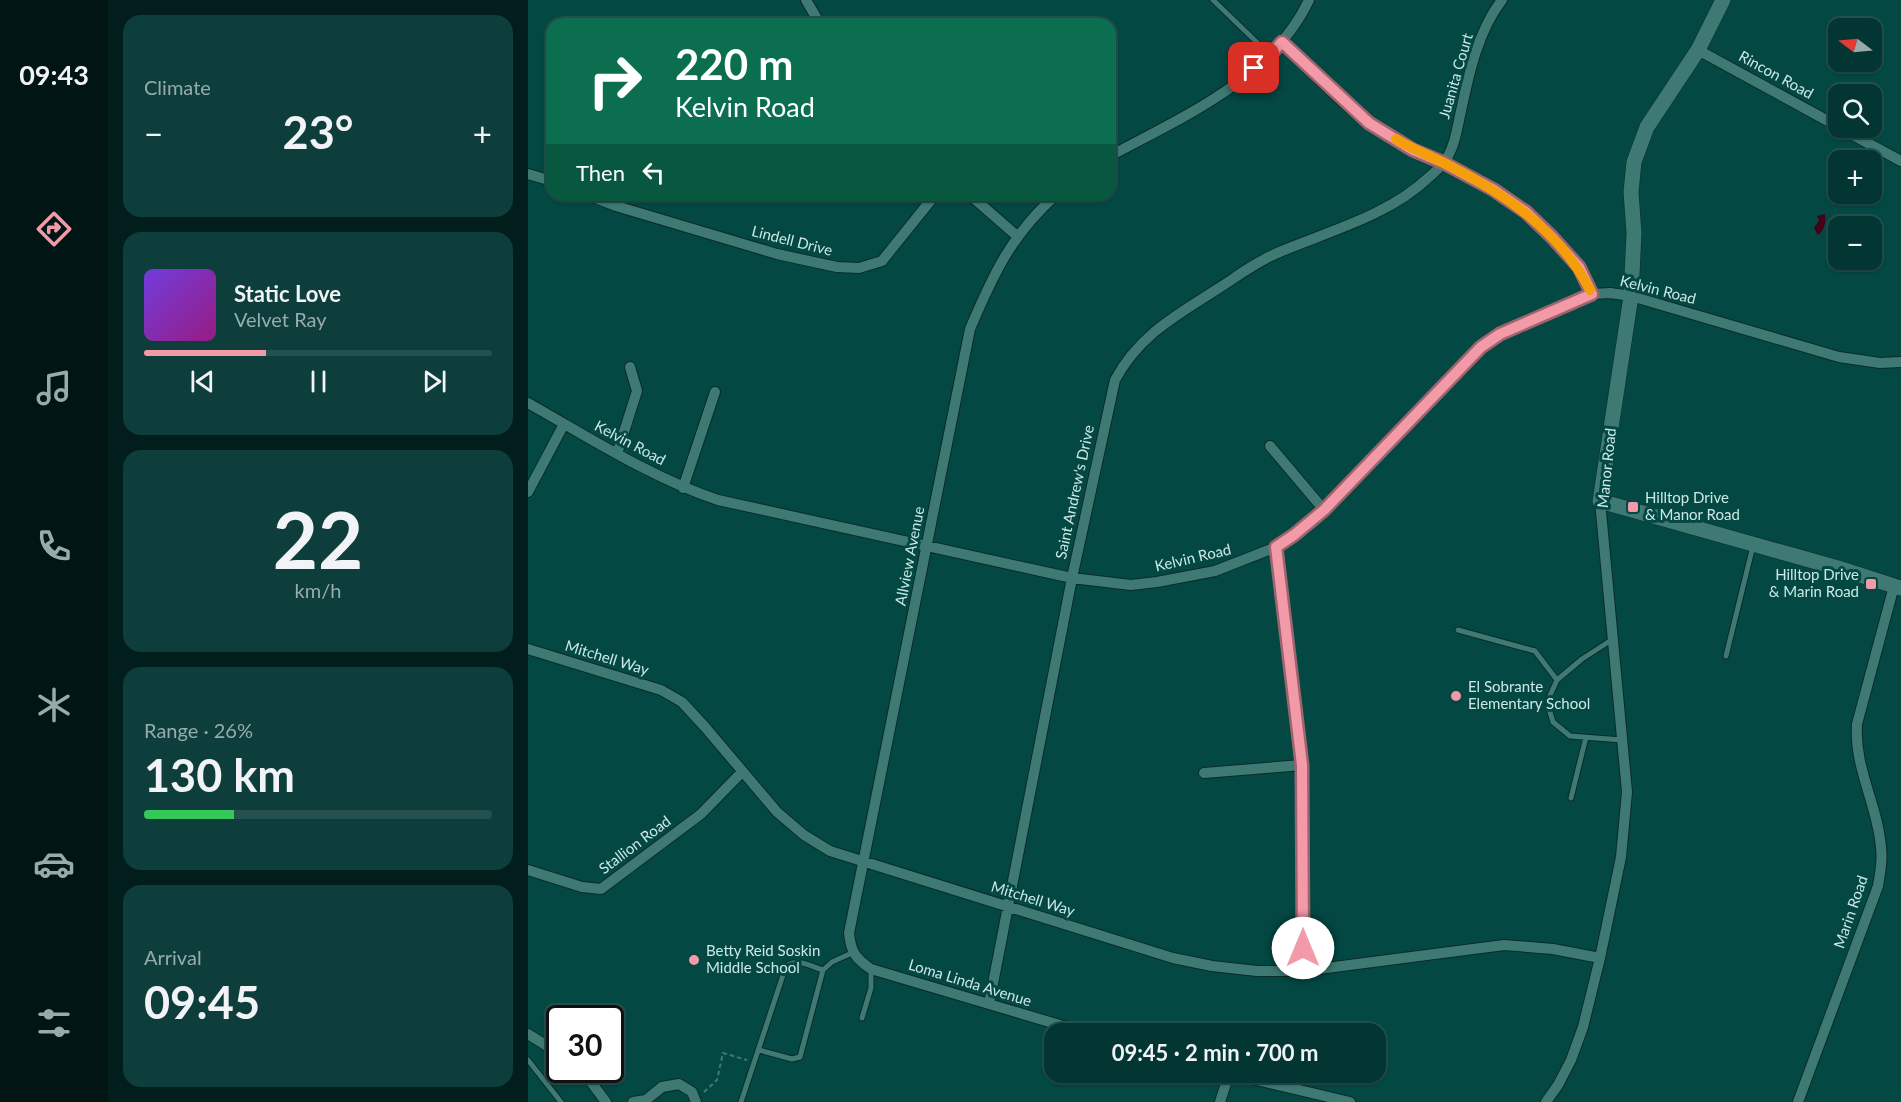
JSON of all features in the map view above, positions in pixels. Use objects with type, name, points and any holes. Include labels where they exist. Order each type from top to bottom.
[{"type":"street","points":[[806,0],[816,18]]},
{"type":"street","points":[[1116,153],[1220,94],[1270,55],[1282,42],[1309,0]]},
{"type":"street","name":"Juanita Court","points":[[1444,163],[1453,147],[1470,69],[1485,29],[1502,0]]},
{"type":"street","name":"Manor Road","points":[[1600,958],[1621,857],[1627,792],[1600,501],[1631,296],[1634,233],[1631,192],[1634,162],[1647,127],[1698,50],[1723,0]]},
{"type":"street","points":[[1282,42],[1369,123],[1413,150],[1444,163],[1494,190],[1526,212],[1579,267],[1592,294]]},
{"type":"street","name":"Rincon Road","points":[[1698,50],[1828,120]]},
{"type":"street","name":"Rincon Road","points":[[1860,138],[1901,161]]},
{"type":"street","name":"Saint Andrew's Drive","points":[[989,1004],[1072,578],[1115,380],[1124,363],[1155,330],[1257,263],[1278,252],[1345,226],[1404,197],[1426,181],[1444,163]]},
{"type":"street","points":[[528,174],[546,179]]},
{"type":"street","name":"Lindell Drive","points":[[603,201],[777,254],[837,267],[859,268],[882,261],[929,201]]},
{"type":"street","points":[[977,201],[1017,236]]},
{"type":"street","name":"Allview Avenue","points":[[852,950],[849,933],[970,329],[992,277],[1017,236],[1050,201]]},
{"type":"street","name":"Kelvin Road","points":[[528,403],[617,454],[684,488],[718,500],[927,544],[1072,578],[1131,585],[1215,571],[1276,547],[1324,510],[1481,347],[1500,334],[1592,294],[1610,293],[1631,296],[1839,357],[1880,363],[1901,362]]},
{"type":"street","points":[[617,454],[637,391],[630,367]]},
{"type":"street","points":[[684,488],[715,392]]},
{"type":"street","points":[[528,492],[564,424]]},
{"type":"street","points":[[1270,446],[1324,510]]},
{"type":"street","points":[[1600,501],[1897,587]]},
{"type":"street","points":[[1276,547],[1302,765],[1303,971]]},
{"type":"street","name":"Marin Road","points":[[1798,1102],[1878,886],[1881,868],[1879,833],[1860,765],[1856,744],[1857,724],[1897,587]]},
{"type":"street","name":"Mitchell Way","points":[[528,649],[661,690],[682,702],[777,812],[804,835],[830,851],[1183,960],[1212,966],[1303,971],[1504,945],[1554,949],[1600,958]]},
{"type":"street","points":[[1204,773],[1302,765]]},
{"type":"street","name":"Stallion Road","points":[[528,870],[582,887],[601,889],[701,814],[742,772]]},
{"type":"street","name":"Loma Linda Avenue","points":[[852,950],[859,961],[871,969],[1053,1023]]},
{"type":"street","points":[[1546,1102],[1558,1085],[1575,1049],[1583,1027],[1600,958]]},
{"type":"street","points":[[528,1034],[546,1045]]},
{"type":"street","points":[[593,1083],[609,1102]]},
{"type":"street","points":[[1220,1102],[1224,1083]]},
{"type":"street","points":[[1269,1083],[1350,1102]]},
{"type":"street","points":[[633,1102],[646,1100],[662,1088],[679,1084],[692,1092],[695,1100]]},
{"type":"lane","points":[[1213,0],[1270,55]]},
{"type":"lane","points":[[1726,656],[1754,544]]},
{"type":"lane","points":[[1458,630],[1535,651],[1557,680]]},
{"type":"lane","points":[[1613,639],[1582,659],[1557,680],[1547,702],[1553,722],[1570,736],[1622,740]]},
{"type":"lane","points":[[1571,798],[1586,737]]},
{"type":"lane","points":[[759,1050],[792,1059],[800,1057],[823,970],[852,950]]},
{"type":"lane","points":[[741,1102],[786,966],[791,962],[798,962],[823,970]]},
{"type":"lane","points":[[862,1018],[871,988],[871,969]]},
{"type":"lane","points":[[528,1060],[561,1102]]},
{"type":"path","points":[[695,1100],[717,1080],[723,1053],[735,1056]]},
{"type":"shaded area","points":[[1825,214],[1822,231],[1818,235],[1814,228],[1819,221],[1817,216]]},
{"type":"slow traffic","points":[[1396,139],[1413,150],[1444,163],[1494,190],[1526,212],[1579,267],[1590,290]]},
{"type":"place","name":"Hilltop Drive & Manor Road","points":[[1633,507]]},
{"type":"place","name":"Hilltop Drive & Marin Road","points":[[1871,584]]},
{"type":"place","name":"El Sobrante Elementary School","points":[[1456,696]]},
{"type":"place","name":"Betty Reid Soskin Middle School","points":[[694,960]]},
{"type":"route","points":[[1254,68],[1282,42],[1369,123],[1413,150],[1444,163],[1494,190],[1526,212],[1579,267],[1592,294],[1500,334],[1481,347],[1324,510],[1276,547],[1302,765],[1303,948]]}]
